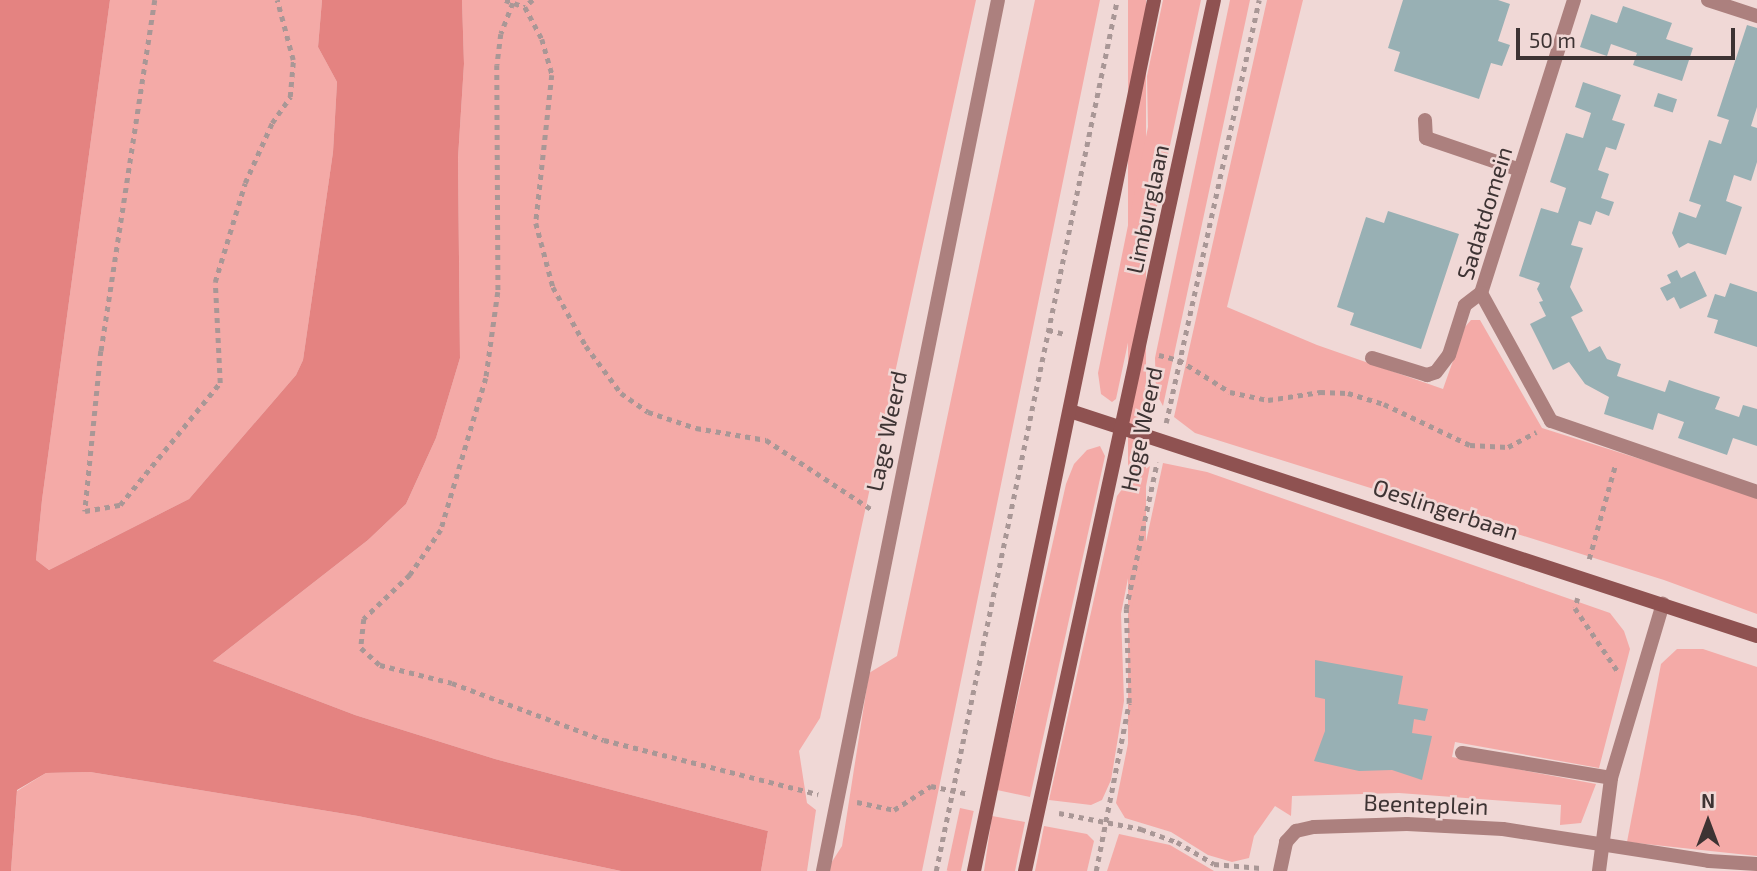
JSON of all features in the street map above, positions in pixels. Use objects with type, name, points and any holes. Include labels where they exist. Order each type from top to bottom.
[{"type":"main road","name":"Limburglaan","points":[[1070,411],[1154,0]]},
{"type":"main road","name":"Limburglaan","points":[[1120,426],[1140,350],[1214,0]]},
{"type":"main road","name":"Oeslingerbaan","points":[[1070,411],[1757,636]]},
{"type":"main road","points":[[974,871],[1070,411]]},
{"type":"main road","name":"Hoge Weerd","points":[[1025,871],[1120,426]]},
{"type":"street","name":"Lage Weerd","points":[[823,871],[835,798],[998,0]]},
{"type":"street","name":"Sadatdomein","points":[[1550,421],[1481,293],[1574,0]]},
{"type":"street","points":[[1708,0],[1757,16]]},
{"type":"street","points":[[1425,120],[1426,138],[1520,170]]},
{"type":"street","points":[[1372,358],[1427,376],[1436,372],[1448,355],[1465,305],[1481,293]]},
{"type":"street","points":[[1550,421],[1757,492]]},
{"type":"street","points":[[1599,871],[1600,844],[1611,778],[1663,604]]},
{"type":"street","points":[[1462,753],[1611,778]]},
{"type":"street","name":"Beenteplein","points":[[1280,870],[1286,842],[1296,831],[1314,827],[1464,827],[1757,863]]},
{"type":"path","points":[[155,0],[101,351],[85,511],[120,505],[220,383],[215,282],[245,183],[272,123],[290,97],[293,60],[277,0]]},
{"type":"path","points":[[505,0],[525,7],[542,39],[552,75],[536,223],[553,287],[586,346],[621,393],[648,412],[696,428],[766,440],[866,508],[892,517]]},
{"type":"path","points":[[525,7],[533,0]]},
{"type":"path","points":[[936,871],[950,790],[1117,0]]},
{"type":"path","name":"Hoge Weerd","points":[[1096,871],[1129,703],[1126,609],[1259,0]]},
{"type":"path","points":[[513,3],[501,34],[497,65],[498,292],[486,378],[441,530],[410,575],[364,619],[361,648],[380,666],[452,683],[604,740],[835,798]]},
{"type":"path","points":[[1048,330],[1085,338]]},
{"type":"path","points":[[1140,350],[1179,360],[1230,393],[1268,400],[1320,391],[1348,393],[1384,404],[1453,438],[1488,448],[1521,442],[1550,421]]},
{"type":"path","points":[[871,805],[894,810],[932,786],[950,790]]},
{"type":"path","points":[[1107,824],[1177,842],[1214,864],[1280,870]]},
{"type":"shaded area","points":[[0,0],[110,0],[42,500],[36,560],[49,570],[189,499],[296,375],[303,360],[333,152],[337,82],[318,47],[322,0],[462,0],[464,64],[458,158],[460,358],[436,438],[406,504],[368,540],[213,661],[355,715],[495,759],[768,831],[761,871],[621,871],[358,816],[90,772],[46,773],[17,790],[11,871],[0,871]]},
{"type":"shaded area","points":[[110,0],[322,0],[318,47],[337,82],[333,152],[303,360],[296,375],[189,499],[49,570],[36,560],[42,500]]},
{"type":"shaded area","points":[[462,0],[976,0],[820,718],[799,751],[807,803],[816,810],[807,871],[761,871],[768,831],[495,759],[355,715],[213,661],[368,540],[406,504],[436,438],[460,358],[458,158],[464,64]]},
{"type":"shaded area","points":[[1035,0],[1100,0],[922,871],[826,871],[842,846],[869,673],[897,656]]},
{"type":"shaded area","points":[[1128,0],[1146,0],[1146,797],[1128,797]]},
{"type":"shaded area","points":[[1163,0],[1201,0],[1116,399],[1112,402],[1101,394],[1098,373],[1148,127],[1147,76]]},
{"type":"shaded area","points":[[1230,0],[1250,0],[1163,406],[1156,393],[1155,358]]},
{"type":"shaded area","points":[[1267,0],[1303,0],[1227,307],[1317,345],[1443,389],[1465,327],[1471,320],[1480,320],[1542,428],[1757,496],[1757,614],[1664,580],[1195,433],[1174,417]]},
{"type":"shaded area","points":[[1100,446],[1105,456],[1030,797],[997,790],[1066,484],[1074,464],[1087,450]]},
{"type":"shaded area","points":[[1163,463],[1207,472],[1610,613],[1624,631],[1630,649],[1599,768],[1455,742],[1452,757],[1596,784],[1581,823],[1560,825],[1561,805],[1399,793],[1292,796],[1291,816],[1275,806],[1254,836],[1249,858],[1232,862],[1208,855],[1171,832],[1125,818],[1116,803],[1134,714],[1130,616]]},
{"type":"shaded area","points":[[1150,466],[1121,614],[1124,701],[1111,780],[1102,800],[1091,805],[1049,800],[1117,496],[1129,480]]},
{"type":"shaded area","points":[[1677,649],[1703,649],[1757,667],[1757,856],[1627,842],[1661,664]]},
{"type":"shaded area","points":[[90,772],[358,816],[621,871],[11,871],[17,791],[46,773]]},
{"type":"shaded area","points":[[960,808],[974,811],[961,871],[947,871]]},
{"type":"shaded area","points":[[992,816],[1025,822],[1015,871],[984,871]]},
{"type":"shaded area","points":[[1044,826],[1087,834],[1094,841],[1087,871],[1035,871]]},
{"type":"shaded area","points":[[1119,834],[1170,845],[1214,871],[1107,871]]},
{"type":"building","points":[[1403,0],[1498,0],[1510,4],[1498,41],[1510,45],[1502,66],[1491,63],[1479,99],[1394,71],[1400,52],[1388,48]]},
{"type":"building","points":[[1623,6],[1672,23],[1666,39],[1693,48],[1682,81],[1633,65],[1637,53],[1611,44],[1607,56],[1580,47],[1591,14],[1617,23]]},
{"type":"building","points":[[1747,25],[1757,28],[1757,107],[1751,126],[1757,128],[1757,162],[1751,181],[1734,175],[1726,201],[1742,207],[1726,255],[1688,243],[1679,248],[1672,233],[1679,212],[1696,218],[1701,205],[1689,201],[1709,140],[1721,144],[1729,120],[1717,116]]},
{"type":"building","points":[[1583,82],[1621,95],[1612,120],[1625,124],[1616,150],[1606,147],[1598,170],[1609,174],[1601,198],[1614,202],[1609,216],[1596,211],[1591,225],[1579,221],[1571,245],[1583,248],[1570,287],[1583,311],[1571,317],[1589,352],[1600,346],[1607,359],[1621,364],[1617,376],[1665,392],[1669,380],[1720,397],[1715,409],[1739,417],[1743,405],[1757,409],[1757,446],[1733,438],[1727,455],[1678,438],[1684,422],[1658,413],[1653,430],[1604,414],[1609,397],[1585,384],[1569,362],[1553,370],[1530,324],[1546,316],[1539,302],[1543,301],[1537,289],[1540,283],[1519,276],[1541,208],[1558,213],[1566,188],[1550,182],[1566,133],[1583,138],[1591,113],[1575,107]]},
{"type":"building","points":[[1658,93],[1677,99],[1673,112],[1654,106]]},
{"type":"building","points":[[1388,211],[1459,234],[1421,349],[1350,325],[1354,313],[1337,307],[1366,217],[1384,223]]},
{"type":"building","points":[[1677,270],[1681,278],[1695,271],[1707,296],[1680,309],[1674,297],[1667,301],[1660,288],[1671,283],[1667,275]]},
{"type":"building","points":[[1730,283],[1757,292],[1757,347],[1714,333],[1718,320],[1707,317],[1715,294],[1725,297]]},
{"type":"building","points":[[1315,660],[1403,676],[1398,704],[1428,709],[1425,721],[1414,719],[1412,733],[1432,736],[1422,780],[1392,770],[1359,771],[1314,761],[1325,731],[1325,699],[1315,697]]}]
